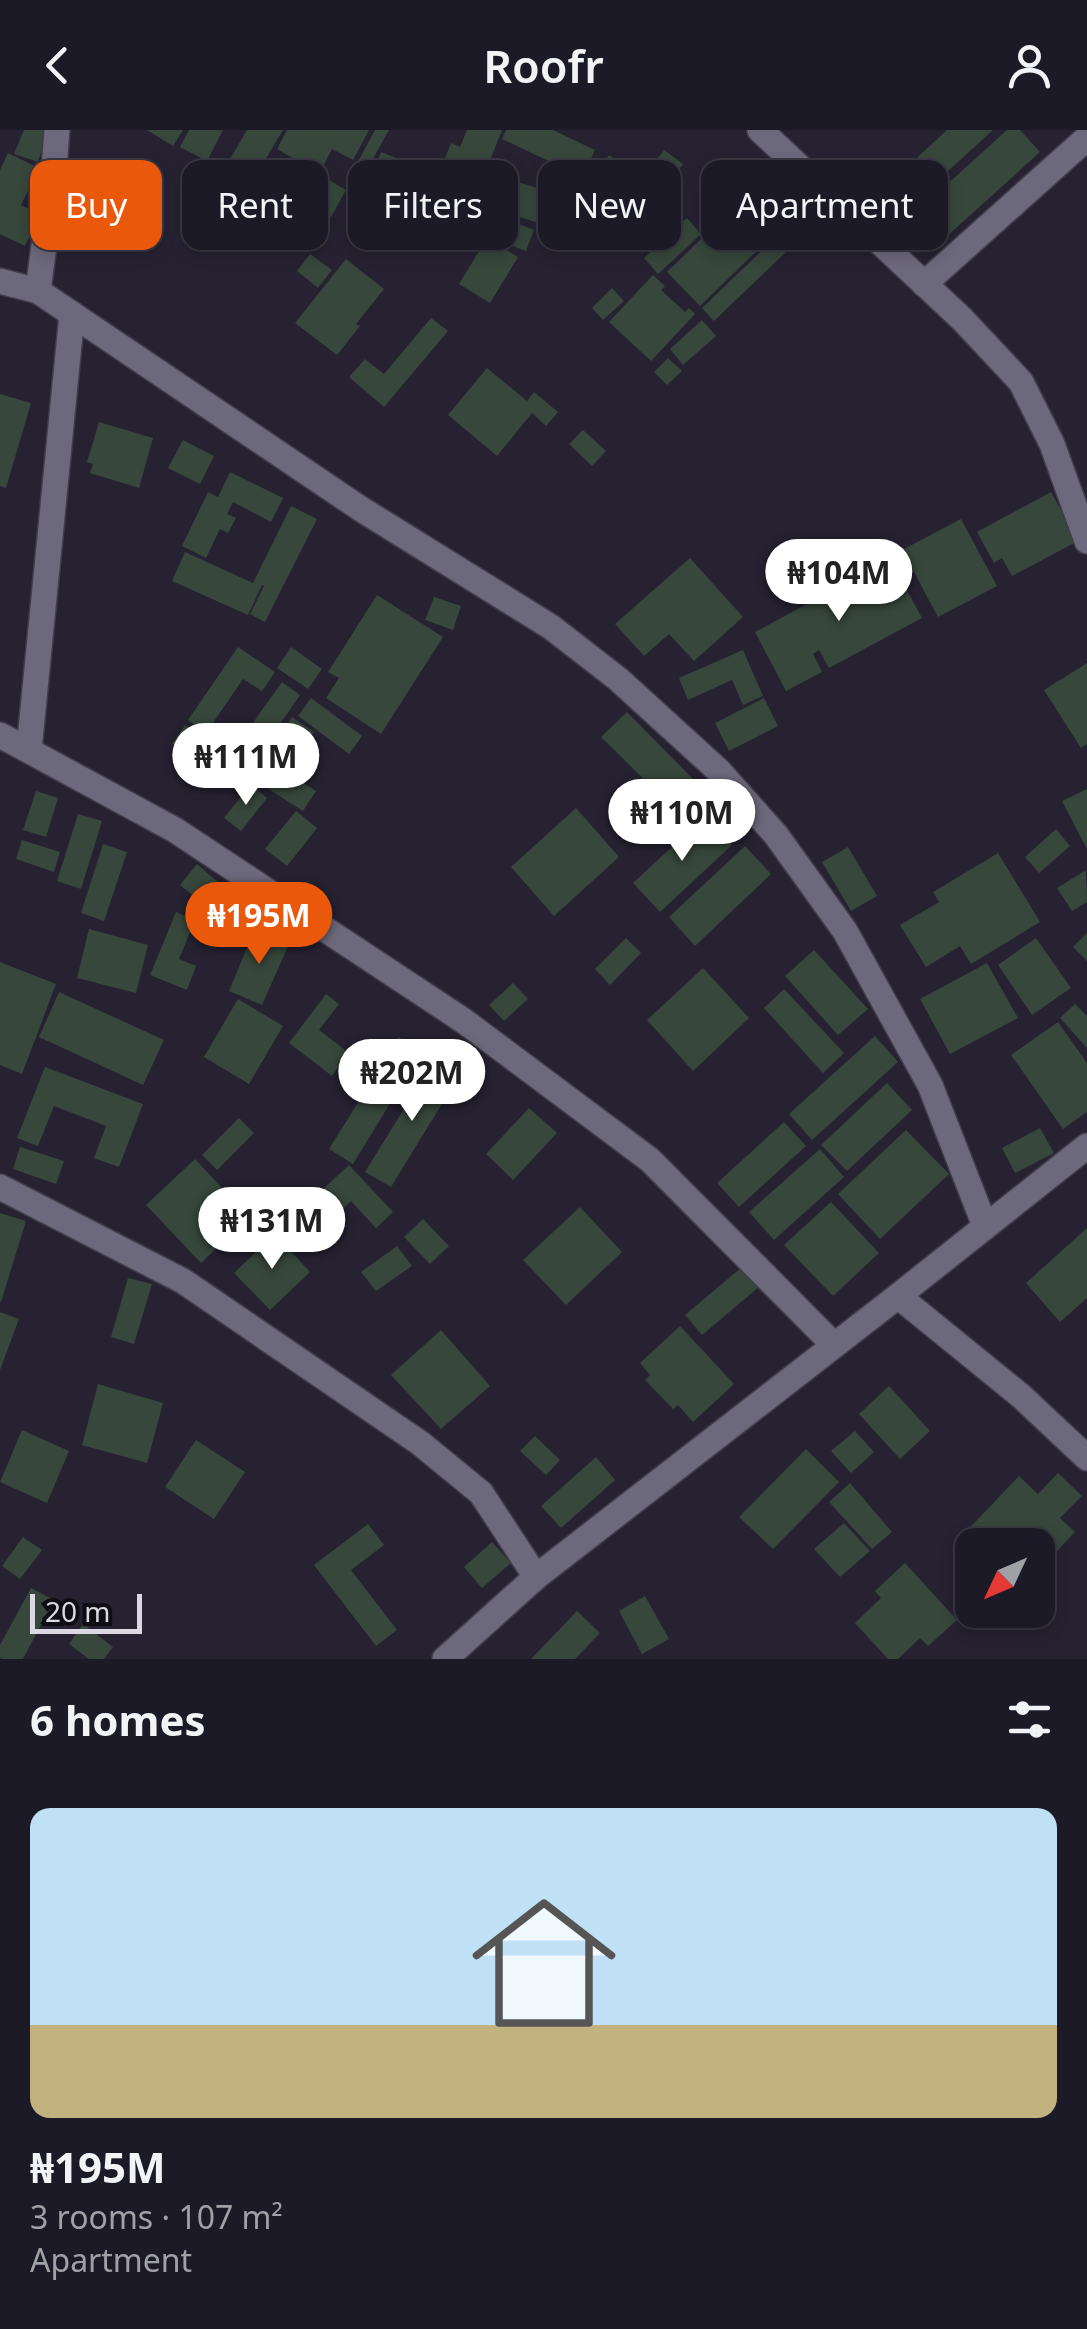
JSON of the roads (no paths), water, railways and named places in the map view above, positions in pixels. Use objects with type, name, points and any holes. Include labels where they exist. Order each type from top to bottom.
[{"type":"street","points":[[38,291],[56,130]]},
{"type":"street","points":[[760,130],[962,319],[1021,382],[1052,444],[1087,541]]},
{"type":"street","points":[[924,284],[1087,138]]},
{"type":"street","points":[[0,281],[38,291],[361,509],[550,627],[618,679],[719,771],[776,836],[845,930],[930,1086],[985,1226]]},
{"type":"street","points":[[29,750],[72,314]]},
{"type":"street","points":[[0,734],[175,830],[464,1021],[650,1160],[834,1345]]},
{"type":"street","points":[[444,1659],[536,1576],[1087,1146]]},
{"type":"street","points":[[0,1187],[184,1281],[420,1443],[481,1494],[536,1576]]},
{"type":"street","points":[[898,1296],[1021,1396],[1087,1458]]}]
